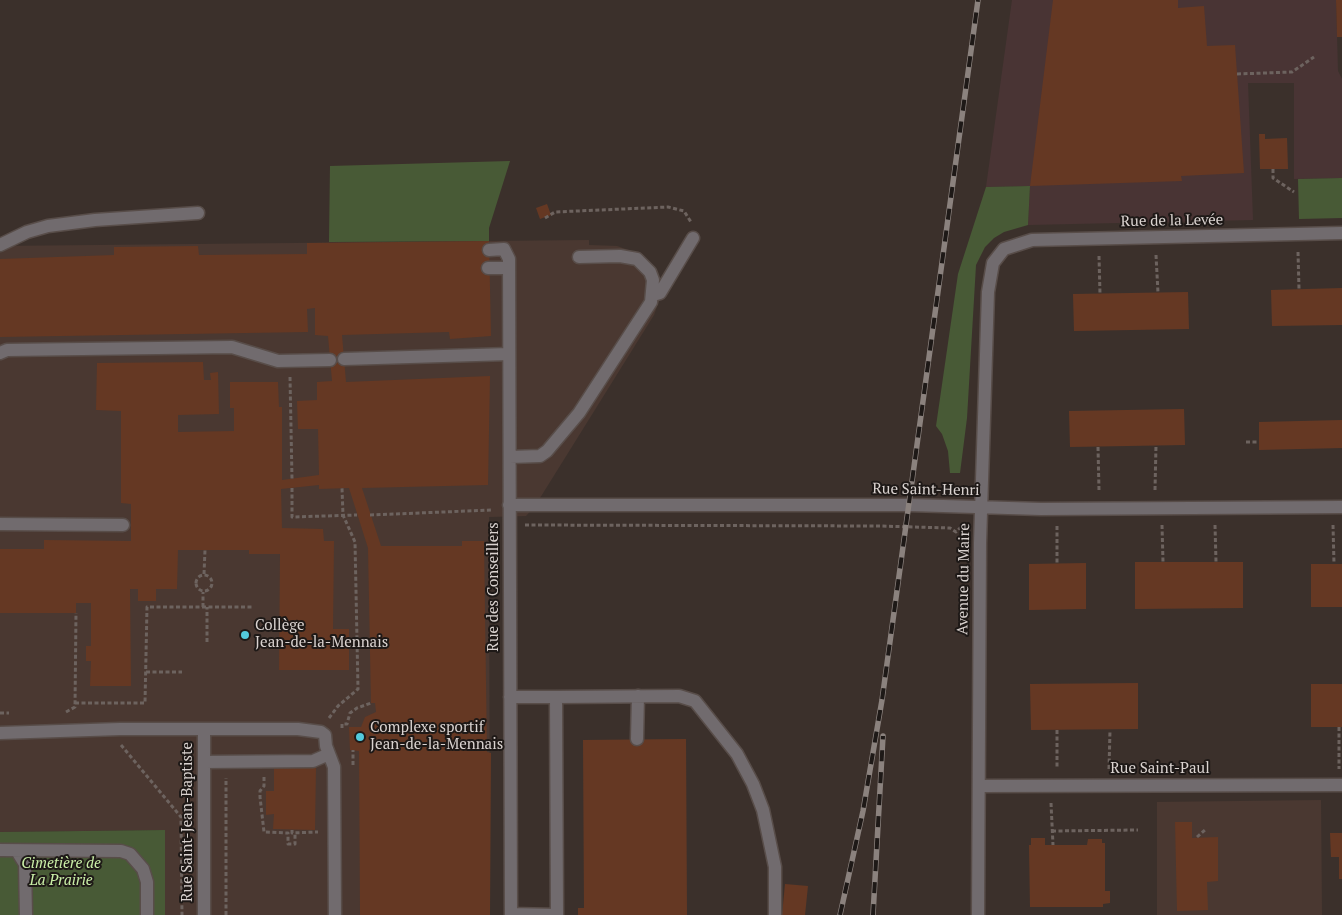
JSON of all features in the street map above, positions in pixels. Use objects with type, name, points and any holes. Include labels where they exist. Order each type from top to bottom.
[{"type":"street","points":[[0,245],[27,232],[48,226],[95,220],[198,213]]},
{"type":"street","name":"Rue de la Levée","points":[[1004,249],[1032,240],[1342,233]]},
{"type":"street","points":[[653,295],[660,293],[692,238]]},
{"type":"street","points":[[504,249],[509,263],[489,259],[504,249]]},
{"type":"street","name":"Avenue du Maire","points":[[978,915],[982,507],[988,281],[993,263],[1004,249]]},
{"type":"street","points":[[510,457],[540,456],[547,451],[579,413],[651,302],[653,280],[650,272],[637,259],[620,256],[579,257]]},
{"type":"street","name":"Rue des Conseillers","points":[[509,263],[511,914]]},
{"type":"street","points":[[0,353],[8,350],[232,347],[278,361],[330,360]]},
{"type":"street","points":[[344,359],[509,354]]},
{"type":"street","name":"Rue Saint-Henri","points":[[509,505],[828,504],[982,507],[1337,507]]},
{"type":"street","points":[[0,524],[123,525]]},
{"type":"street","points":[[637,739],[638,696]]},
{"type":"street","points":[[510,697],[679,696],[695,701],[737,754],[754,784],[763,810],[775,867],[775,915]]},
{"type":"street","points":[[511,914],[557,915],[556,697]]},
{"type":"street","points":[[0,733],[120,729],[321,732],[324,735],[334,767],[335,915]]},
{"type":"street","name":"Rue Saint-Jean-Baptiste","points":[[204,729],[204,915]]},
{"type":"street","points":[[204,762],[313,761],[329,754]]},
{"type":"street","name":"Rue Saint-Paul","points":[[979,786],[1340,785]]},
{"type":"street","points":[[0,850],[121,850],[130,854],[143,869],[147,882],[147,915]]},
{"type":"street","points":[[17,851],[25,864],[26,915]]},
{"type":"path","points":[[1237,74],[1292,72],[1314,57]]},
{"type":"path","points":[[1273,169],[1273,178],[1294,192]]},
{"type":"path","points":[[545,218],[555,212],[668,206],[684,212],[688,216],[692,238]]},
{"type":"path","points":[[1298,252],[1299,289]]},
{"type":"path","points":[[1156,255],[1158,293]]},
{"type":"path","points":[[1099,256],[1100,294]]},
{"type":"path","points":[[289,360],[292,478]]},
{"type":"path","points":[[1246,442],[1259,442]]},
{"type":"path","points":[[1155,490],[1156,445]]},
{"type":"path","points":[[1098,447],[1099,490]]},
{"type":"path","points":[[292,488],[292,517],[357,515]]},
{"type":"path","points":[[330,717],[338,706],[358,689],[354,542],[343,515],[342,488]]},
{"type":"path","points":[[1334,564],[1337,507]]},
{"type":"path","points":[[370,515],[492,510]]},
{"type":"path","points":[[535,524],[878,526],[950,528],[956,532]]},
{"type":"path","points":[[204,574],[205,550]]},
{"type":"path","points":[[203,592],[198,589],[196,579],[204,574]]},
{"type":"path","points":[[203,592],[212,586],[212,581],[204,574]]},
{"type":"path","points":[[203,592],[207,642]]},
{"type":"path","points":[[75,703],[145,703],[147,601]]},
{"type":"path","points":[[147,606],[253,607]]},
{"type":"path","points":[[67,712],[75,707],[76,613]]},
{"type":"path","points":[[146,672],[182,672]]},
{"type":"path","points":[[342,724],[348,724],[350,713],[356,708],[372,703]]},
{"type":"path","points":[[1339,727],[1340,785]]},
{"type":"path","points":[[1053,845],[1057,730]]},
{"type":"path","points":[[1109,786],[1110,730]]},
{"type":"path","name":"Rue Saint-Jean-Baptiste","points":[[120,740],[124,749],[181,817],[182,915]]},
{"type":"path","points":[[264,761],[264,786],[260,791],[264,832],[288,833],[288,844],[295,844],[292,830]]},
{"type":"path","points":[[226,777],[226,915]]},
{"type":"path","points":[[260,797],[266,797]]},
{"type":"path","points":[[1197,838],[1206,829]]},
{"type":"path","points":[[1052,831],[1138,830]]},
{"type":"shaded area","points":[[1012,0],[1336,0],[1338,71],[1342,79],[1342,178],[1294,179],[1294,83],[1248,83],[1253,220],[1028,225],[1030,186],[986,187]]},
{"type":"shaded area","name":"Collège Jean-de-la-Mennais","points":[[589,240],[589,245],[617,246],[643,255],[658,272],[661,284],[659,301],[654,315],[535,506],[526,516],[489,517],[490,915],[165,915],[165,830],[0,832],[0,246]]},
{"type":"shaded area","points":[[1321,800],[1322,915],[1157,915],[1157,802]]},
{"type":"green space","points":[[510,161],[489,228],[489,241],[329,242],[330,166]]},
{"type":"green space","points":[[1342,178],[1342,218],[1299,219],[1298,179]]},
{"type":"green space","points":[[1030,186],[1028,225],[1004,232],[994,238],[985,247],[976,265],[967,418],[960,473],[950,473],[948,451],[942,434],[936,426],[958,274],[986,187]]},
{"type":"green space","name":"Cimetière de La Prairie","points":[[165,830],[165,915],[0,915],[0,832]]},
{"type":"building","points":[[1053,0],[1178,0],[1178,8],[1204,6],[1207,46],[1235,45],[1244,173],[1181,176],[1182,181],[1030,186]]},
{"type":"building","points":[[1336,0],[1342,0],[1342,37],[1337,37]]},
{"type":"building","points":[[1259,134],[1265,134],[1265,139],[1287,138],[1288,169],[1260,169]]},
{"type":"building","points":[[547,204],[551,215],[540,219],[536,208]]},
{"type":"building","points":[[489,241],[491,336],[450,339],[449,332],[342,335],[346,382],[490,376],[488,485],[362,488],[381,546],[462,546],[462,541],[484,541],[487,752],[491,753],[490,915],[360,915],[359,751],[350,750],[349,727],[361,727],[365,717],[376,712],[375,703],[371,703],[368,548],[349,488],[319,489],[319,485],[281,489],[282,528],[323,529],[324,541],[334,541],[333,629],[349,629],[349,670],[279,670],[280,554],[249,554],[249,550],[178,550],[177,589],[156,589],[156,601],[138,601],[138,589],[130,589],[131,686],[90,686],[91,661],[86,661],[86,646],[91,646],[91,603],[76,603],[76,613],[0,613],[0,549],[44,549],[44,540],[131,541],[131,504],[121,503],[121,411],[96,410],[97,363],[203,362],[204,380],[211,380],[210,373],[218,372],[219,414],[178,415],[178,432],[234,431],[234,408],[230,408],[230,382],[278,382],[279,407],[282,407],[282,480],[319,475],[318,429],[298,429],[297,401],[317,400],[317,382],[332,381],[328,336],[315,335],[315,308],[307,309],[308,332],[0,337],[0,259],[114,255],[114,247],[198,246],[199,255],[307,254],[307,243]]},
{"type":"building","points":[[1342,288],[1342,325],[1272,326],[1271,290]]},
{"type":"building","points":[[1188,292],[1189,329],[1074,331],[1073,294]]},
{"type":"building","points":[[1184,409],[1185,445],[1070,447],[1069,411]]},
{"type":"building","points":[[1342,420],[1342,448],[1259,450],[1259,422]]},
{"type":"building","points":[[1135,562],[1243,562],[1243,608],[1135,609]]},
{"type":"building","points":[[1086,563],[1086,609],[1029,610],[1029,564]]},
{"type":"building","points":[[1311,564],[1342,564],[1342,607],[1311,607]]},
{"type":"building","points":[[1138,683],[1138,729],[1031,730],[1030,684]]},
{"type":"building","points":[[1311,684],[1342,684],[1342,727],[1311,727]]},
{"type":"building","points":[[686,739],[687,915],[578,915],[578,908],[584,908],[583,740]]},
{"type":"building","points":[[274,768],[316,768],[315,830],[273,829],[274,814],[266,815],[266,791],[274,791]]},
{"type":"building","points":[[1175,822],[1192,822],[1192,838],[1218,837],[1218,881],[1207,882],[1208,910],[1177,911]]},
{"type":"building","points":[[1330,833],[1342,833],[1342,879],[1339,879],[1339,857],[1331,857]]},
{"type":"building","points":[[1031,838],[1045,838],[1045,845],[1087,845],[1088,839],[1102,839],[1102,843],[1105,843],[1105,891],[1110,891],[1110,903],[1103,904],[1103,907],[1030,907],[1029,845],[1031,845]]},
{"type":"building","points":[[785,884],[808,886],[805,915],[782,915]]},
{"type":"railway","points":[[840,915],[863,811],[882,700],[978,0]]},
{"type":"railway","points":[[873,915],[883,736]]},
{"type":"place","name":"Collège Jean-de-la-Mennais","points":[[245,635]]},
{"type":"place","name":"Complexe sportif Jean-de-la-Mennais","points":[[360,737]]}]
